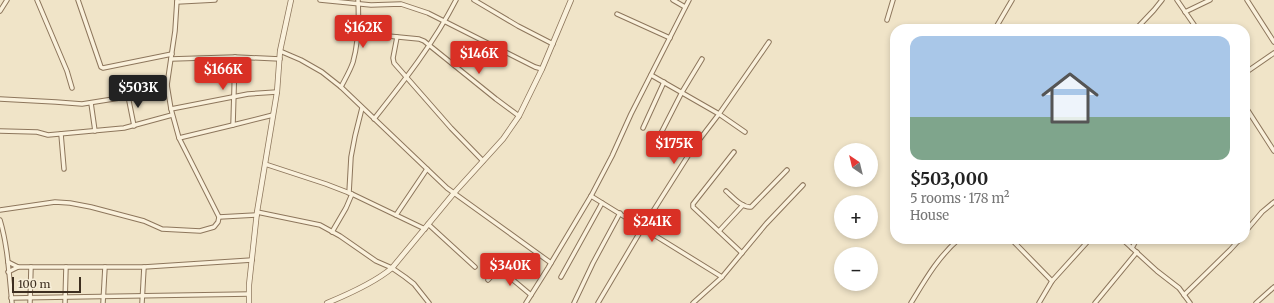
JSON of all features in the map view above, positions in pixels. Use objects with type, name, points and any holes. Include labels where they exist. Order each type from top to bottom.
[{"type":"street","points":[[0,11],[7,0]]},
{"type":"street","points":[[37,0],[67,71],[72,88]]},
{"type":"street","points":[[78,0],[101,68],[172,54]]},
{"type":"street","points":[[0,210],[55,202],[70,203],[91,207],[144,222],[162,229],[200,231],[214,227],[218,222],[219,217],[179,138],[172,114],[167,85],[175,31],[177,1],[214,0]]},
{"type":"street","points":[[249,303],[257,213],[274,115],[280,51],[291,0]]},
{"type":"street","points":[[320,0],[358,2],[371,5],[400,4],[428,13],[535,67],[542,69]]},
{"type":"street","points":[[388,0],[388,5]]},
{"type":"street","points":[[374,119],[407,78],[445,22],[456,0]]},
{"type":"street","points":[[474,0],[518,26],[553,44]]},
{"type":"street","points":[[327,303],[383,276],[392,268],[454,193],[503,139],[519,116],[542,69],[571,0]]},
{"type":"street","points":[[673,0],[685,7]]},
{"type":"street","points":[[526,303],[591,196],[689,0]]},
{"type":"street","points":[[887,20],[893,0]]},
{"type":"street","points":[[998,24],[1012,0]]},
{"type":"street","points":[[1141,24],[1162,0]]},
{"type":"street","points":[[1177,0],[1194,24]]},
{"type":"street","points":[[1186,12],[1210,0]]},
{"type":"street","points":[[1247,0],[1274,42]]},
{"type":"street","points":[[340,88],[350,71],[353,61],[357,33],[358,2]]},
{"type":"street","points":[[617,14],[670,38]]},
{"type":"street","points":[[357,33],[419,39],[430,44],[496,99],[519,116]]},
{"type":"street","points":[[397,37],[393,58],[394,63],[451,128],[483,161]]},
{"type":"street","points":[[598,303],[643,228],[694,148],[720,114],[769,42]]},
{"type":"street","points":[[280,51],[301,60],[322,72],[454,193],[551,263]]},
{"type":"street","points":[[1250,70],[1274,53]]},
{"type":"street","points":[[171,59],[234,57],[280,59]]},
{"type":"street","points":[[234,57],[234,125]]},
{"type":"street","points":[[659,137],[682,92],[702,59]]},
{"type":"street","points":[[651,75],[720,114],[745,132]]},
{"type":"street","points":[[643,128],[664,82]]},
{"type":"street","points":[[0,99],[82,104],[128,96],[167,85]]},
{"type":"street","points":[[171,109],[248,94],[277,92]]},
{"type":"street","points":[[128,96],[134,126]]},
{"type":"street","points":[[91,103],[95,131]]},
{"type":"street","points":[[332,232],[346,208],[351,193],[351,157],[362,108]]},
{"type":"street","points":[[0,132],[37,132],[48,135],[124,128],[172,114]]},
{"type":"street","points":[[1250,114],[1274,151]]},
{"type":"street","points":[[179,138],[274,115]]},
{"type":"street","points":[[61,134],[64,169]]},
{"type":"street","points":[[734,152],[693,204],[695,209],[742,253]]},
{"type":"street","points":[[265,164],[351,193],[425,229]]},
{"type":"street","points":[[396,215],[427,169]]},
{"type":"street","points":[[726,191],[743,205],[748,208],[751,207],[787,170]]},
{"type":"street","points":[[692,303],[722,277],[766,224],[803,185]]},
{"type":"street","points":[[591,196],[722,277]]},
{"type":"street","points":[[561,277],[602,202]]},
{"type":"street","points":[[1250,226],[1262,212],[1274,202]]},
{"type":"street","points":[[719,231],[743,205]]},
{"type":"street","points":[[219,217],[257,213],[320,225],[340,236],[376,261],[392,268],[414,284],[429,303]]},
{"type":"street","points":[[574,303],[593,263],[620,213]]},
{"type":"street","points":[[0,220],[8,262],[12,303]]},
{"type":"street","points":[[428,224],[475,267]]},
{"type":"street","points":[[911,303],[929,272],[953,244]]},
{"type":"street","points":[[1016,244],[1052,281]]},
{"type":"street","points":[[1039,303],[1052,281],[1085,244]]},
{"type":"street","points":[[1128,244],[1179,288],[1190,303]]},
{"type":"street","points":[[1132,248],[1134,244]]},
{"type":"street","points":[[1184,295],[1235,244]]},
{"type":"street","points":[[1095,303],[1137,252]]},
{"type":"street","points":[[8,262],[18,267],[144,267],[252,260]]},
{"type":"street","points":[[8,272],[18,267]]},
{"type":"street","points":[[30,303],[31,267]]},
{"type":"street","points":[[65,303],[66,267]]},
{"type":"street","points":[[103,303],[104,267]]},
{"type":"street","points":[[142,303],[144,267]]},
{"type":"street","points":[[488,280],[497,270],[500,269],[531,295]]},
{"type":"street","points":[[1256,303],[1274,287]]},
{"type":"street","points":[[11,298],[249,294]]}]
